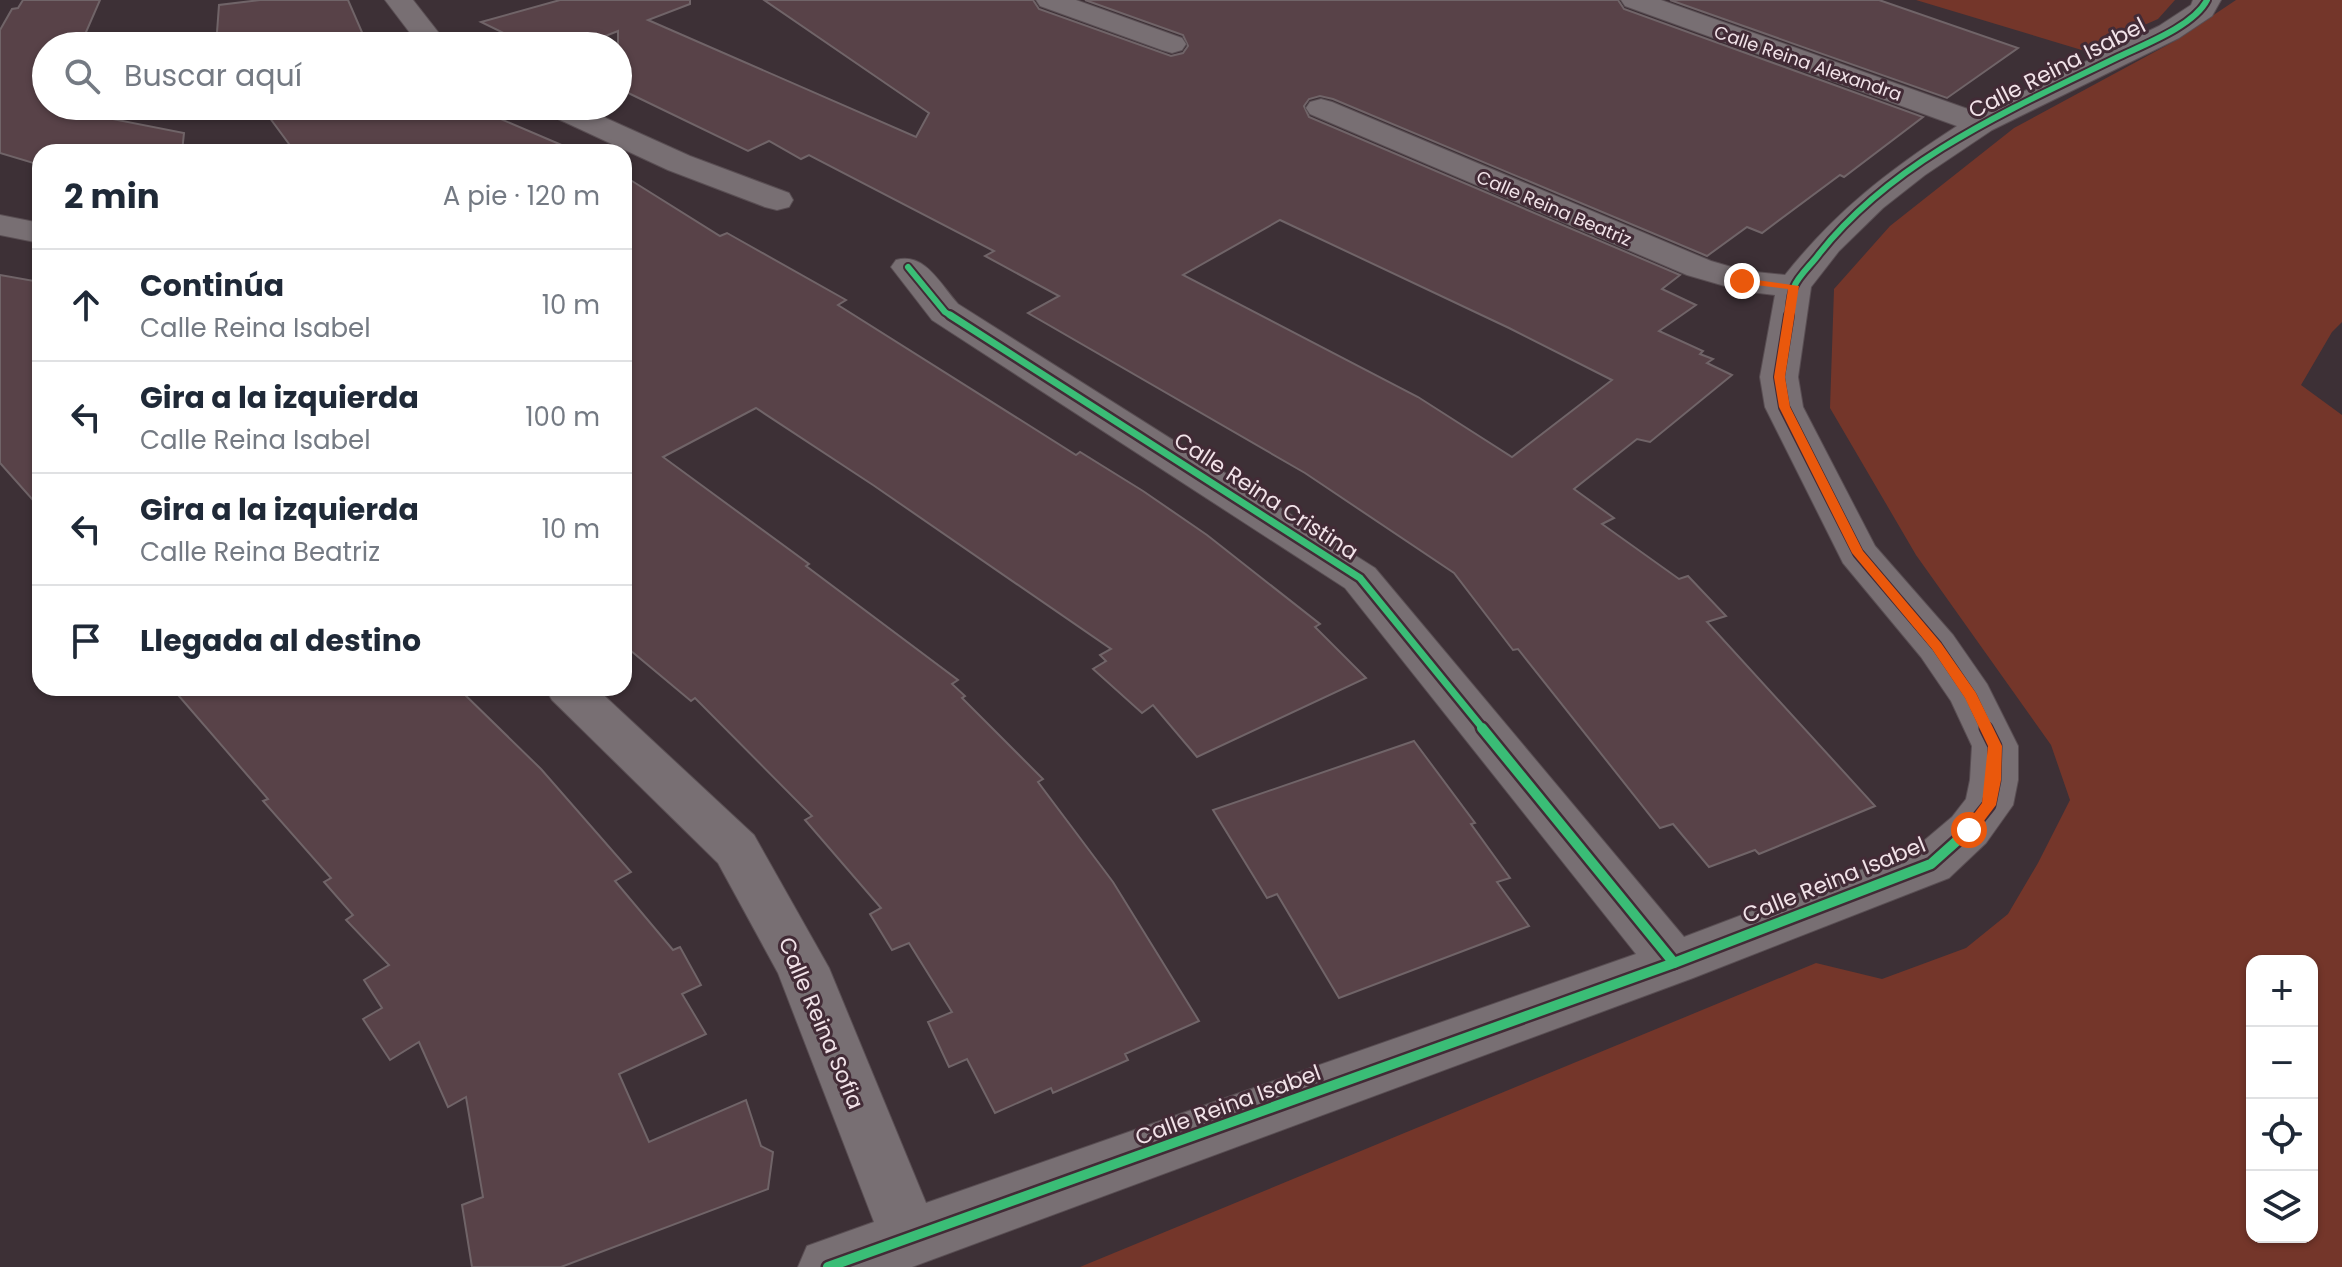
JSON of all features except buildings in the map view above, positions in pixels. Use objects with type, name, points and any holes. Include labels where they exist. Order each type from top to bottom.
[{"type":"street","points":[[399,0],[424,32]]},
{"type":"street","points":[[1050,0],[1172,44]]},
{"type":"street","name":"Calle Reina Alexandra","points":[[1635,0],[1981,124]]},
{"type":"street","name":"Calle Reina Isabel","points":[[828,1267],[1674,963],[1931,864],[1969,830],[1989,805],[1994,780],[1995,746],[1971,696],[1937,646],[1858,553],[1784,407],[1779,377],[1794,286],[1827,244],[1871,201],[1914,168],[1981,124],[2169,32],[2202,10],[2207,0]]},
{"type":"street","name":"Calle Reina Beatriz","points":[[1321,108],[1699,268],[1742,281],[1794,286]]},
{"type":"street","points":[[585,120],[679,163],[777,200]]},
{"type":"street","points":[[0,225],[32,231]]},
{"type":"street","name":"Calle Reina Cristina","points":[[908,267],[945,312],[1360,578],[1674,963]]},
{"type":"street","name":"Calle Reina Sofia","points":[[576,696],[736,849],[803,968],[911,1239]]},
{"type":"shaded area","points":[[1916,0],[2175,0],[2158,19],[2085,51]]},
{"type":"shaded area","points":[[2236,0],[2342,0],[2342,322],[2332,332],[2301,385],[2342,415],[2342,1267],[1080,1267],[1816,963],[1882,979],[1966,948],[2008,914],[2070,800],[2051,745],[1916,555],[1830,408],[1834,289],[1890,226],[2014,128],[2173,42]]},
{"type":"cycle path","points":[[828,1267],[1674,963],[1931,864],[1969,830],[1989,805],[1994,780],[1995,746],[1971,696],[1937,646],[1858,553],[1784,407],[1779,377],[1794,286],[1827,244],[1871,201],[1914,168],[1981,124],[2169,32],[2202,10],[2207,0]]},
{"type":"cycle path","points":[[908,267],[945,312],[1360,578],[1674,963]]},
{"type":"route","points":[[1742,281],[1794,286],[1779,377],[1784,407],[1858,553],[1937,646],[1971,696],[1995,746],[1994,780],[1989,805],[1969,830]]}]
